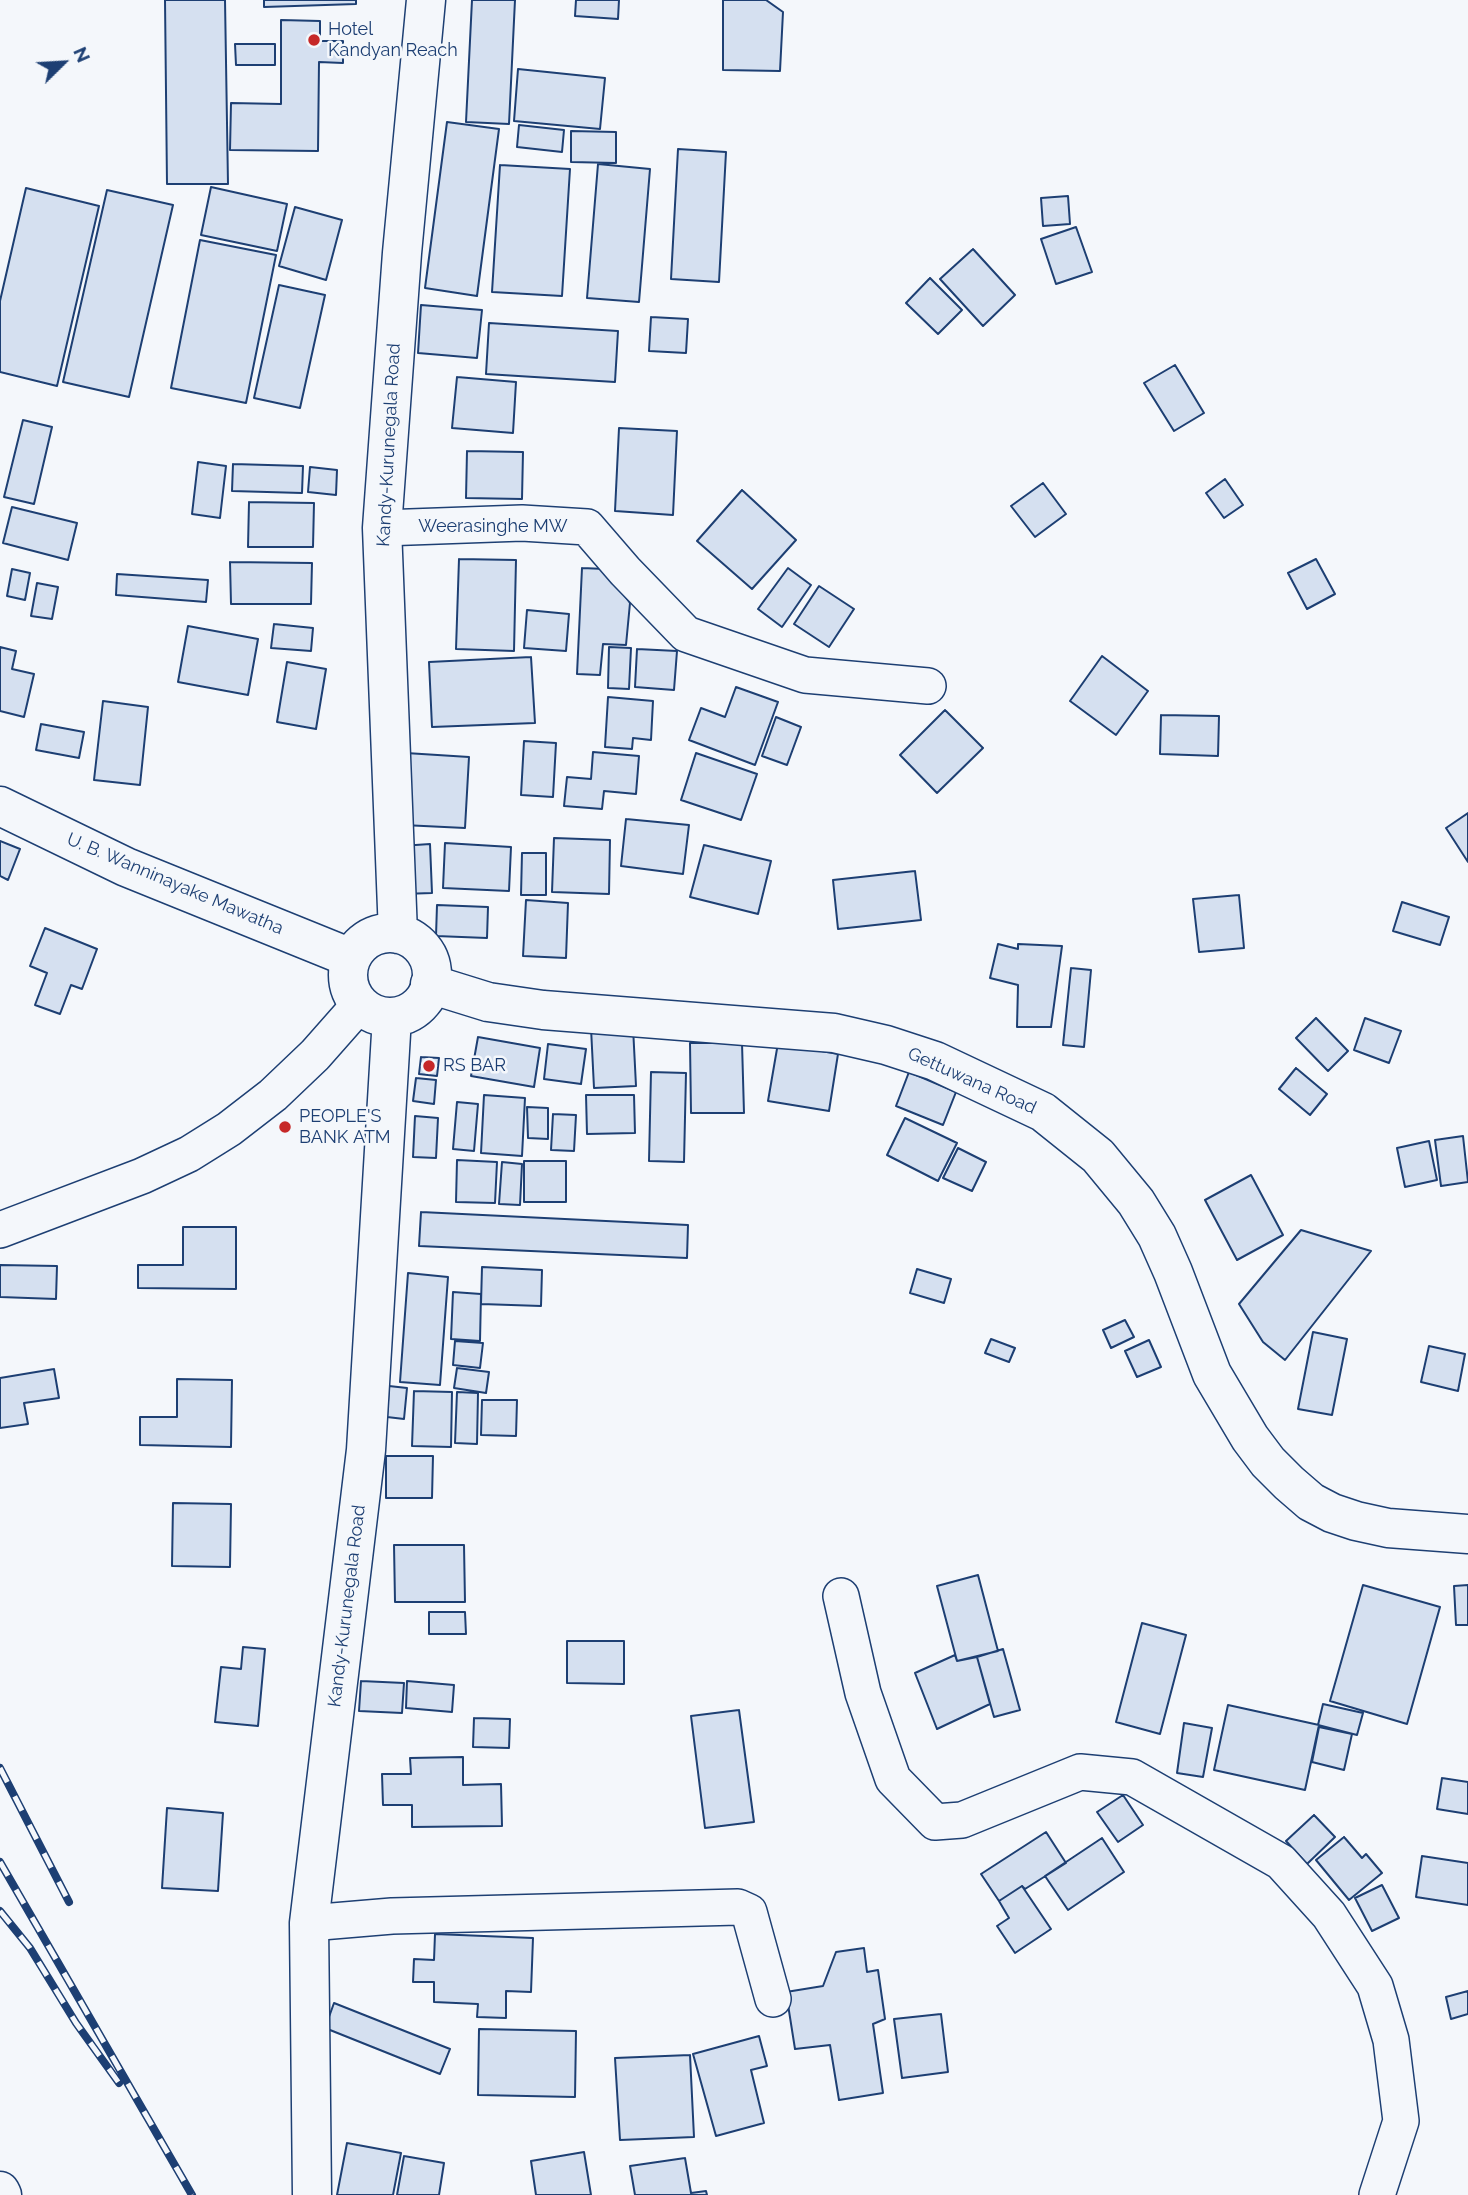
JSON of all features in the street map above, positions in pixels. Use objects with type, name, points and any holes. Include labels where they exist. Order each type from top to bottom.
[{"type":"main road","name":"Kandy-Kurunegala Road","points":[[398,934],[382,528],[402,253],[426,0]]},
{"type":"main road","name":"U. B. Wanninayake Mawatha","points":[[0,806],[126,867],[351,958]]},
{"type":"main road","points":[[379,934],[398,934],[414,941],[426,954],[431,971],[426,995],[415,1008],[376,1010],[348,982],[351,958],[362,944],[379,934]]},
{"type":"main road","name":"Gettuwana Road","points":[[430,984],[488,1002],[543,1010],[834,1033],[886,1045],[935,1061],[1043,1112],[1098,1156],[1136,1202],[1157,1236],[1212,1374],[1250,1438],[1268,1462],[1289,1483],[1311,1502],[1356,1521],[1388,1528],[1468,1534]]},
{"type":"main road","name":"Kandy-Kurunegala Road","points":[[312,2195],[309,1923],[366,1450],[376,1010]]},
{"type":"street","name":"Weerasinghe MW","points":[[382,528],[522,523],[587,527],[686,634],[805,674],[928,686]]},
{"type":"street","points":[[0,1230],[142,1176],[209,1141],[273,1095],[315,1055],[376,1010]]},
{"type":"street","points":[[841,1596],[863,1693],[893,1779],[935,1822],[962,1820],[1080,1772],[1132,1777],[1280,1862],[1329,1915],[1375,1986],[1391,2040],[1401,2121],[1377,2195]]},
{"type":"street","points":[[309,1923],[392,1916],[738,1908],[749,1912],[773,1999]]},
{"type":"building","points":[[165,0],[225,0],[228,184],[167,184]]},
{"type":"building","points":[[264,0],[356,0],[356,4],[264,7]]},
{"type":"building","points":[[472,0],[515,0],[509,124],[466,122]]},
{"type":"building","points":[[576,0],[619,0],[618,19],[575,16]]},
{"type":"building","points":[[723,0],[766,0],[783,12],[780,71],[723,70]]},
{"type":"building","points":[[281,20],[320,21],[320,41],[343,41],[343,63],[319,62],[318,151],[230,150],[231,103],[281,104]]},
{"type":"building","points":[[235,44],[275,44],[275,65],[236,65]]},
{"type":"building","points":[[518,69],[605,78],[600,129],[514,121]]},
{"type":"building","points":[[447,122],[499,129],[477,296],[425,288]]},
{"type":"building","points":[[519,125],[564,130],[562,152],[517,147]]},
{"type":"building","points":[[571,131],[616,132],[616,163],[571,162]]},
{"type":"building","points":[[678,149],[726,152],[719,282],[671,279]]},
{"type":"building","points":[[598,164],[650,169],[639,302],[587,298]]},
{"type":"building","points":[[500,165],[570,169],[562,296],[492,292]]},
{"type":"building","points":[[211,187],[287,204],[277,251],[201,235]]},
{"type":"building","points":[[26,188],[99,206],[57,386],[0,372],[0,301]]},
{"type":"building","points":[[107,190],[173,205],[129,397],[63,382]]},
{"type":"building","points":[[1068,196],[1070,224],[1043,226],[1041,198]]},
{"type":"building","points":[[295,207],[342,220],[326,280],[279,266]]},
{"type":"building","points":[[1076,227],[1092,272],[1056,284],[1041,239]]},
{"type":"building","points":[[200,240],[276,255],[246,403],[171,388]]},
{"type":"building","points":[[973,249],[1015,295],[983,326],[940,279]]},
{"type":"building","points":[[930,278],[962,310],[938,334],[906,303]]},
{"type":"building","points":[[279,285],[325,295],[300,408],[254,398]]},
{"type":"building","points":[[421,305],[482,310],[477,358],[418,353]]},
{"type":"building","points":[[651,317],[688,319],[686,353],[649,351]]},
{"type":"building","points":[[489,323],[618,331],[615,382],[486,374]]},
{"type":"building","points":[[1175,365],[1204,413],[1174,431],[1144,383]]},
{"type":"building","points":[[457,377],[516,382],[513,433],[452,428]]},
{"type":"building","points":[[23,420],[52,427],[34,504],[4,497]]},
{"type":"building","points":[[619,428],[677,431],[673,515],[615,511]]},
{"type":"building","points":[[467,451],[523,452],[522,499],[466,498]]},
{"type":"building","points":[[198,462],[226,466],[220,518],[192,514]]},
{"type":"building","points":[[233,464],[303,466],[302,493],[232,491]]},
{"type":"building","points":[[310,467],[337,470],[336,495],[308,492]]},
{"type":"building","points":[[1225,479],[1243,505],[1224,518],[1206,493]]},
{"type":"building","points":[[1043,483],[1066,514],[1035,537],[1011,506]]},
{"type":"building","points":[[742,490],[796,540],[752,589],[697,541]]},
{"type":"building","points":[[249,502],[314,503],[313,547],[248,547]]},
{"type":"building","points":[[12,507],[77,523],[68,560],[3,543]]},
{"type":"building","points":[[459,559],[516,560],[514,651],[456,649]]},
{"type":"building","points":[[1316,559],[1335,594],[1307,609],[1288,573]]},
{"type":"building","points":[[230,562],[312,563],[311,604],[231,604]]},
{"type":"building","points":[[582,568],[605,569],[630,603],[626,645],[603,644],[600,675],[577,674]]},
{"type":"building","points":[[788,568],[811,585],[782,627],[758,609]]},
{"type":"building","points":[[12,569],[30,573],[25,600],[7,596]]},
{"type":"building","points":[[117,574],[208,580],[206,602],[116,595]]},
{"type":"building","points":[[37,583],[58,587],[52,619],[31,616]]},
{"type":"building","points":[[819,586],[854,609],[829,647],[794,624]]},
{"type":"building","points":[[527,610],[569,614],[566,651],[524,648]]},
{"type":"building","points":[[274,624],[313,628],[311,651],[271,648]]},
{"type":"building","points":[[188,626],[258,639],[248,695],[178,682]]},
{"type":"building","points":[[0,647],[16,651],[12,669],[34,674],[24,717],[0,711]]},
{"type":"building","points":[[609,647],[631,648],[629,689],[608,688]]},
{"type":"building","points":[[637,649],[677,651],[674,690],[635,687]]},
{"type":"building","points":[[1102,656],[1148,691],[1116,735],[1070,701]]},
{"type":"building","points":[[531,657],[535,723],[432,727],[429,662]]},
{"type":"building","points":[[287,662],[326,669],[316,729],[277,722]]},
{"type":"building","points":[[736,687],[778,702],[755,765],[689,740],[701,708],[725,717]]},
{"type":"building","points":[[608,697],[653,701],[651,740],[633,738],[632,749],[605,747]]},
{"type":"building","points":[[103,701],[148,707],[140,785],[94,780]]},
{"type":"building","points":[[945,710],[983,748],[937,793],[900,755]]},
{"type":"building","points":[[1161,715],[1219,716],[1218,756],[1160,754]]},
{"type":"building","points":[[776,717],[801,727],[787,765],[762,756]]},
{"type":"building","points":[[41,724],[84,732],[79,758],[36,750]]},
{"type":"building","points":[[524,741],[556,743],[553,797],[521,795]]},
{"type":"building","points":[[593,752],[639,756],[636,794],[604,791],[602,809],[564,806],[567,777],[591,779]]},
{"type":"building","points":[[406,753],[469,757],[465,828],[403,825]]},
{"type":"building","points":[[696,753],[757,774],[741,820],[681,800]]},
{"type":"building","points":[[1468,813],[1468,862],[1446,828]]},
{"type":"building","points":[[626,819],[689,825],[683,874],[621,866]]},
{"type":"building","points":[[554,838],[610,840],[609,894],[552,892]]},
{"type":"building","points":[[0,841],[20,849],[8,880],[0,876]]},
{"type":"building","points":[[445,843],[511,847],[509,891],[443,888]]},
{"type":"building","points":[[430,844],[432,893],[402,894],[401,846]]},
{"type":"building","points":[[704,845],[771,861],[758,914],[690,897]]},
{"type":"building","points":[[522,853],[546,853],[546,895],[521,895]]},
{"type":"building","points":[[915,871],[921,920],[838,929],[833,880]]},
{"type":"building","points":[[1239,895],[1244,948],[1199,952],[1193,899]]},
{"type":"building","points":[[526,900],[568,903],[566,958],[523,956]]},
{"type":"building","points":[[1402,902],[1449,917],[1440,945],[1393,931]]},
{"type":"building","points":[[437,905],[488,907],[487,938],[436,936]]},
{"type":"building","points":[[45,928],[97,949],[82,989],[71,985],[60,1014],[35,1005],[47,973],[30,966]]},
{"type":"building","points":[[998,944],[1018,949],[1018,944],[1062,946],[1051,1027],[1017,1027],[1018,985],[990,978]]},
{"type":"building","points":[[1071,968],[1091,970],[1084,1047],[1063,1045]]},
{"type":"building","points":[[1316,1018],[1348,1051],[1328,1071],[1296,1038]]},
{"type":"building","points":[[1365,1018],[1401,1031],[1389,1063],[1354,1050]]},
{"type":"building","points":[[633,1027],[636,1086],[594,1088],[591,1028]]},
{"type":"building","points":[[478,1037],[540,1048],[534,1087],[471,1076]]},
{"type":"building","points":[[690,1043],[742,1043],[744,1113],[691,1113]]},
{"type":"building","points":[[778,1043],[838,1054],[829,1111],[768,1101]]},
{"type":"building","points":[[548,1044],[586,1049],[581,1084],[544,1079]]},
{"type":"building","name":"RS BAR","points":[[421,1057],[439,1058],[437,1076],[419,1074]]},
{"type":"building","points":[[1296,1068],[1327,1094],[1310,1115],[1279,1089]]},
{"type":"building","points":[[651,1072],[686,1073],[684,1162],[649,1161]]},
{"type":"building","points":[[909,1072],[956,1092],[943,1125],[896,1106]]},
{"type":"building","points":[[416,1078],[436,1080],[434,1104],[413,1101]]},
{"type":"building","points":[[484,1095],[525,1098],[522,1156],[481,1153]]},
{"type":"building","points":[[586,1095],[634,1095],[635,1133],[587,1134]]},
{"type":"building","points":[[457,1102],[478,1104],[474,1151],[453,1149]]},
{"type":"building","points":[[527,1107],[548,1108],[548,1139],[528,1138]]},
{"type":"building","points":[[553,1114],[576,1115],[574,1151],[551,1150]]},
{"type":"building","points":[[415,1116],[438,1118],[436,1158],[413,1157]]},
{"type":"building","points":[[905,1118],[957,1143],[938,1181],[887,1155]]},
{"type":"building","points":[[1463,1136],[1468,1182],[1441,1186],[1435,1140]]},
{"type":"building","points":[[1429,1141],[1437,1180],[1405,1187],[1397,1148]]},
{"type":"building","points":[[958,1148],[986,1162],[972,1191],[943,1178]]},
{"type":"building","points":[[457,1160],[497,1162],[495,1203],[456,1202]]},
{"type":"building","points":[[524,1161],[566,1161],[566,1202],[524,1202]]},
{"type":"building","points":[[502,1162],[522,1164],[520,1205],[499,1204]]},
{"type":"building","points":[[1251,1175],[1283,1235],[1237,1260],[1205,1200]]},
{"type":"building","points":[[421,1212],[688,1225],[687,1258],[419,1246]]},
{"type":"building","points":[[183,1227],[236,1227],[236,1289],[138,1288],[138,1265],[183,1265]]},
{"type":"building","points":[[1301,1230],[1371,1251],[1285,1360],[1263,1342],[1239,1304]]},
{"type":"building","points":[[0,1265],[57,1266],[56,1299],[0,1297]]},
{"type":"building","points":[[482,1267],[542,1270],[541,1306],[481,1304]]},
{"type":"building","points":[[917,1269],[951,1279],[944,1303],[910,1293]]},
{"type":"building","points":[[408,1273],[448,1277],[440,1385],[400,1382]]},
{"type":"building","points":[[453,1292],[481,1294],[480,1341],[451,1339]]},
{"type":"building","points":[[1125,1320],[1134,1337],[1111,1348],[1103,1330]]},
{"type":"building","points":[[1313,1332],[1347,1339],[1332,1415],[1298,1409]]},
{"type":"building","points":[[991,1339],[1015,1348],[1009,1362],[985,1353]]},
{"type":"building","points":[[1149,1340],[1161,1367],[1137,1377],[1125,1351]]},
{"type":"building","points":[[455,1341],[483,1343],[480,1368],[453,1365]]},
{"type":"building","points":[[1429,1346],[1465,1354],[1458,1391],[1421,1382]]},
{"type":"building","points":[[457,1368],[489,1372],[486,1393],[454,1388]]},
{"type":"building","points":[[54,1369],[59,1398],[24,1403],[28,1424],[0,1428],[0,1378]]},
{"type":"building","points":[[177,1379],[232,1380],[231,1447],[140,1445],[140,1417],[177,1417]]},
{"type":"building","points":[[389,1386],[407,1388],[404,1419],[387,1417]]},
{"type":"building","points":[[414,1391],[452,1392],[451,1447],[412,1446]]},
{"type":"building","points":[[457,1392],[478,1393],[477,1444],[455,1443]]},
{"type":"building","points":[[482,1400],[517,1400],[516,1436],[481,1435]]},
{"type":"building","points":[[386,1456],[433,1456],[432,1498],[386,1498]]},
{"type":"building","points":[[173,1503],[231,1504],[230,1567],[172,1566]]},
{"type":"building","points":[[394,1545],[464,1545],[465,1602],[395,1602]]},
{"type":"building","points":[[978,1575],[998,1651],[957,1661],[937,1586]]},
{"type":"building","points":[[1363,1585],[1440,1607],[1407,1724],[1330,1701]]},
{"type":"building","points":[[1468,1585],[1468,1625],[1456,1625],[1454,1586]]},
{"type":"building","points":[[429,1612],[465,1612],[466,1634],[429,1634]]},
{"type":"building","points":[[1142,1623],[1186,1635],[1160,1734],[1116,1722]]},
{"type":"building","points":[[567,1641],[624,1641],[624,1684],[567,1683]]},
{"type":"building","points":[[243,1647],[265,1649],[258,1726],[215,1722],[221,1667],[241,1669]]},
{"type":"building","points":[[1003,1649],[1020,1710],[994,1717],[977,1657]]},
{"type":"building","points":[[955,1655],[957,1661],[977,1657],[990,1704],[937,1729],[915,1673]]},
{"type":"building","points":[[361,1681],[404,1683],[402,1713],[359,1711]]},
{"type":"building","points":[[407,1681],[454,1685],[452,1712],[406,1708]]},
{"type":"building","points":[[1323,1704],[1363,1713],[1357,1735],[1318,1725]]},
{"type":"building","points":[[1228,1705],[1319,1725],[1305,1790],[1214,1770]]},
{"type":"building","points":[[739,1710],[754,1822],[705,1828],[691,1716]]},
{"type":"building","points":[[474,1718],[510,1719],[509,1748],[473,1747]]},
{"type":"building","points":[[1184,1723],[1212,1728],[1203,1777],[1177,1773]]},
{"type":"building","points":[[1319,1727],[1352,1734],[1344,1770],[1312,1762]]},
{"type":"building","points":[[463,1757],[463,1785],[501,1784],[502,1826],[412,1827],[412,1805],[383,1805],[382,1774],[411,1774],[410,1758]]},
{"type":"building","points":[[1442,1778],[1468,1782],[1468,1814],[1437,1809]]},
{"type":"building","points":[[1123,1795],[1143,1825],[1118,1842],[1097,1812]]},
{"type":"building","points":[[167,1808],[223,1813],[218,1891],[162,1888]]},
{"type":"building","points":[[1314,1815],[1335,1837],[1307,1864],[1286,1841]]},
{"type":"building","points":[[1046,1832],[1066,1863],[1025,1889],[1022,1886],[999,1901],[981,1874]]},
{"type":"building","points":[[1344,1837],[1362,1858],[1366,1854],[1382,1873],[1349,1900],[1316,1860]]},
{"type":"building","points":[[1102,1838],[1124,1872],[1068,1910],[1045,1876]]},
{"type":"building","points":[[1422,1856],[1468,1863],[1468,1905],[1416,1897]]},
{"type":"building","points":[[1382,1885],[1399,1918],[1372,1931],[1355,1898]]},
{"type":"building","points":[[1022,1886],[1051,1929],[1015,1953],[997,1926],[1009,1918],[999,1901]]},
{"type":"building","points":[[435,1934],[533,1938],[531,1992],[506,1991],[506,2018],[477,2017],[478,2004],[434,2002],[434,1982],[413,1982],[414,1959],[434,1960]]},
{"type":"building","points":[[864,1948],[867,1972],[878,1970],[885,2019],[873,2024],[883,2093],[839,2100],[830,2045],[795,2049],[786,1992],[823,1986],[836,1952]]},
{"type":"building","points":[[1468,1991],[1468,2014],[1451,2019],[1446,1997]]},
{"type":"building","points":[[334,2003],[450,2049],[440,2074],[325,2028]]},
{"type":"building","points":[[941,2014],[948,2072],[902,2078],[894,2019]]},
{"type":"building","points":[[479,2029],[576,2031],[575,2097],[478,2095]]},
{"type":"building","points":[[759,2036],[767,2066],[751,2070],[764,2123],[716,2136],[693,2054]]},
{"type":"building","points":[[690,2055],[694,2137],[620,2140],[615,2058]]},
{"type":"building","points":[[347,2143],[401,2153],[393,2195],[337,2195]]},
{"type":"building","points":[[584,2152],[591,2195],[536,2195],[531,2161]]},
{"type":"building","points":[[404,2156],[444,2163],[439,2195],[397,2195]]},
{"type":"building","points":[[685,2158],[691,2193],[706,2191],[707,2195],[635,2195],[630,2166]]},
{"type":"railway","points":[[0,1768],[69,1902]]},
{"type":"railway","points":[[0,1862],[192,2195]]},
{"type":"railway","points":[[0,1911],[30,1948],[76,2023],[119,2083]]},
{"type":"place","name":"Hotel Kandyan Reach","points":[[314,40]]},
{"type":"place","name":"RS BAR","points":[[429,1066]]},
{"type":"place","name":"PEOPLE'S BANK ATM","points":[[285,1127]]}]
